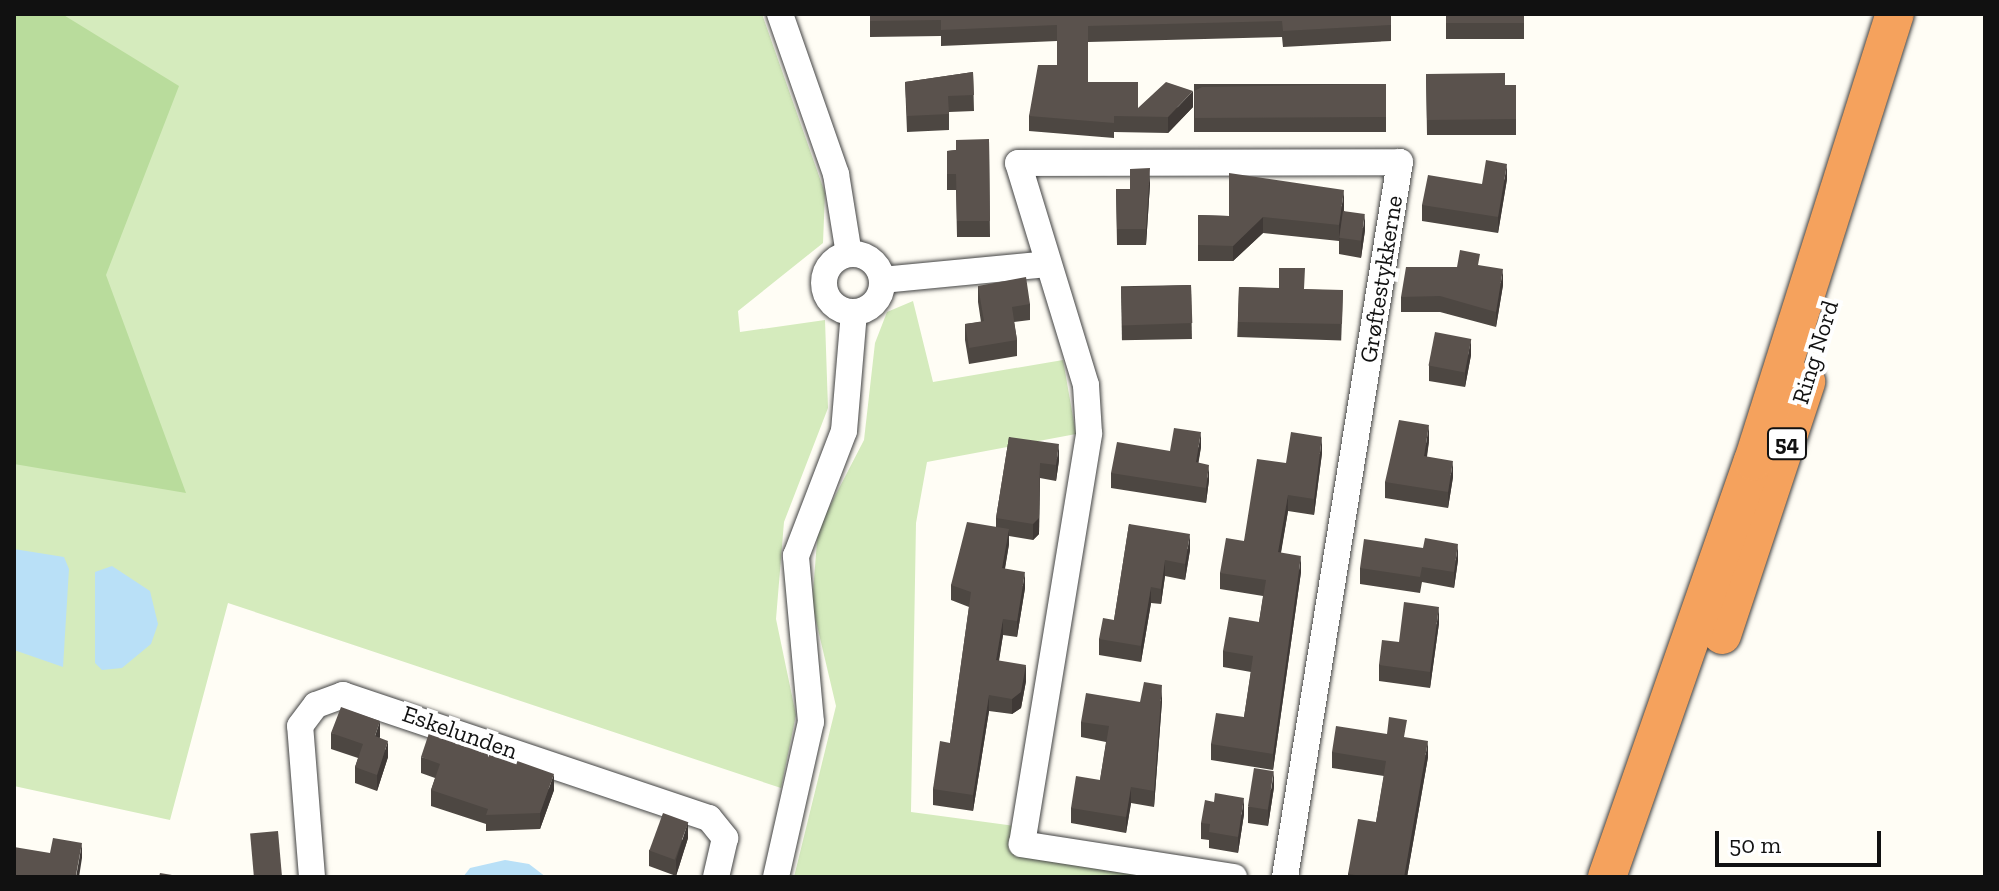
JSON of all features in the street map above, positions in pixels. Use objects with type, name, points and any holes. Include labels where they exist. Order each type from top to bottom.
[{"type":"highway","name":"Ring Nord","points":[[1625,874],[1895,14]]},
{"type":"highway","name":"Ring Nord","points":[[1625,874],[1778,472],[1919,14]]},
{"type":"street","points":[[780,14],[836,174],[849,254]]},
{"type":"street","name":"Grøftestykkerne","points":[[1234,877],[1022,844],[1089,433],[1086,385],[1018,163],[1400,162],[1285,877]]},
{"type":"street","points":[[849,254],[867,257],[882,280],[878,298],[854,313],[835,307],[823,283],[828,267],[849,254]]},
{"type":"street","points":[[882,280],[1047,264]]},
{"type":"street","points":[[776,877],[811,722],[796,556],[844,431],[854,313]]},
{"type":"street","name":"Eskelunden","points":[[312,877],[300,726],[316,705],[343,695],[709,818],[725,838],[716,877]]},
{"type":"green space","points":[[14,14],[762,14],[825,193],[823,243],[738,311],[740,332],[825,320],[828,408],[784,522],[776,619],[796,715],[781,788],[228,603],[170,820],[14,786]]},
{"type":"green space","points":[[14,14],[62,14],[179,86],[106,275],[186,493],[14,464]]},
{"type":"green space","points":[[913,301],[933,382],[1063,360],[1076,434],[927,462],[916,523],[911,812],[1015,826],[1014,849],[1192,877],[794,877],[836,706],[812,604],[818,529],[864,440],[875,343],[887,312]]},
{"type":"water","points":[[14,549],[64,557],[69,569],[63,667],[14,650]]},
{"type":"water","points":[[112,566],[150,591],[158,624],[151,644],[122,668],[102,670],[95,663],[95,572]]},
{"type":"water","points":[[505,860],[529,864],[546,877],[463,877],[470,868]]},
{"type":"building","points":[[870,14],[1391,14],[1391,25],[1283,31],[1282,21],[1088,26],[1088,82],[1138,82],[1138,108],[1166,82],[1193,91],[1168,117],[1114,116],[1114,123],[1029,116],[1038,65],[1057,65],[1057,25],[941,30],[941,20],[870,21]]},
{"type":"building","points":[[1446,14],[1524,14],[1524,23],[1446,23]]},
{"type":"building","points":[[973,72],[974,95],[948,96],[949,114],[907,116],[905,82]]},
{"type":"building","points":[[1505,73],[1505,85],[1516,85],[1516,119],[1427,120],[1426,74]]},
{"type":"building","points":[[1386,84],[1386,117],[1195,118],[1194,91],[1202,87]]},
{"type":"building","points":[[989,139],[990,221],[957,221],[956,174],[947,174],[947,151],[956,150],[956,140]]},
{"type":"building","points":[[1486,160],[1507,164],[1498,217],[1422,205],[1428,175],[1482,184]]},
{"type":"building","points":[[1150,168],[1146,229],[1117,229],[1116,189],[1130,189],[1130,169]]},
{"type":"building","points":[[1229,173],[1344,190],[1339,225],[1263,217],[1233,246],[1198,245],[1198,215],[1229,216]]},
{"type":"building","points":[[1343,211],[1365,214],[1361,241],[1339,238]]},
{"type":"building","points":[[1460,250],[1480,254],[1478,265],[1503,269],[1496,312],[1440,296],[1401,297],[1406,267],[1457,267]]},
{"type":"building","points":[[1279,268],[1305,268],[1304,289],[1343,290],[1342,324],[1238,322],[1239,287],[1279,288]]},
{"type":"building","points":[[1026,277],[1030,304],[1012,307],[1017,340],[969,348],[965,324],[984,321],[978,286]]},
{"type":"building","points":[[1191,285],[1192,323],[1122,325],[1121,287]]},
{"type":"building","points":[[1435,332],[1471,339],[1465,372],[1429,365]]},
{"type":"building","points":[[1399,420],[1429,425],[1424,456],[1453,461],[1448,492],[1385,482]]},
{"type":"building","points":[[1174,428],[1201,432],[1196,462],[1209,465],[1206,488],[1111,473],[1117,442],[1170,451]]},
{"type":"building","points":[[1291,432],[1322,437],[1314,499],[1288,495],[1278,552],[1301,556],[1273,754],[1211,744],[1216,713],[1244,717],[1253,656],[1223,651],[1229,617],[1259,622],[1266,580],[1220,573],[1226,538],[1244,541],[1257,459],[1286,463]]},
{"type":"building","points":[[1009,437],[1059,444],[1056,465],[1040,463],[1039,518],[1033,524],[996,518]]},
{"type":"building","points":[[967,522],[1009,529],[1002,568],[1025,572],[1017,621],[1003,619],[996,660],[1026,665],[1021,692],[1012,699],[989,695],[973,795],[933,789],[940,741],[950,743],[971,592],[951,585]]},
{"type":"building","points":[[1129,524],[1190,534],[1185,564],[1165,560],[1161,589],[1151,587],[1141,646],[1099,639],[1103,618],[1114,620]]},
{"type":"building","points":[[1425,538],[1458,544],[1454,572],[1422,567],[1420,577],[1360,568],[1364,539],[1423,548]]},
{"type":"building","points":[[1404,602],[1439,607],[1430,672],[1379,665],[1382,640],[1399,642]]},
{"type":"building","points":[[1144,682],[1162,685],[1154,791],[1131,787],[1126,817],[1071,808],[1076,776],[1100,780],[1109,726],[1081,722],[1086,693],[1140,702]]},
{"type":"building","points":[[341,707],[380,721],[375,736],[388,741],[377,775],[355,767],[363,744],[331,733]]},
{"type":"building","points":[[1389,717],[1407,720],[1404,737],[1428,741],[1404,877],[1348,874],[1358,819],[1376,822],[1386,761],[1332,752],[1336,726],[1387,734]]},
{"type":"building","points":[[430,730],[554,774],[540,813],[486,815],[488,809],[431,790],[440,764],[421,757]]},
{"type":"building","points":[[1254,768],[1274,771],[1268,810],[1248,807]]},
{"type":"building","points":[[1215,793],[1244,798],[1238,837],[1209,832],[1210,824],[1201,823],[1205,800],[1214,802]]},
{"type":"building","points":[[663,813],[688,822],[675,860],[649,851]]},
{"type":"building","points":[[278,831],[282,877],[254,877],[250,833]]},
{"type":"building","points":[[53,838],[82,843],[76,875],[88,877],[14,877],[14,847],[50,853]]},
{"type":"building","points":[[160,873],[184,877],[159,877]]}]
